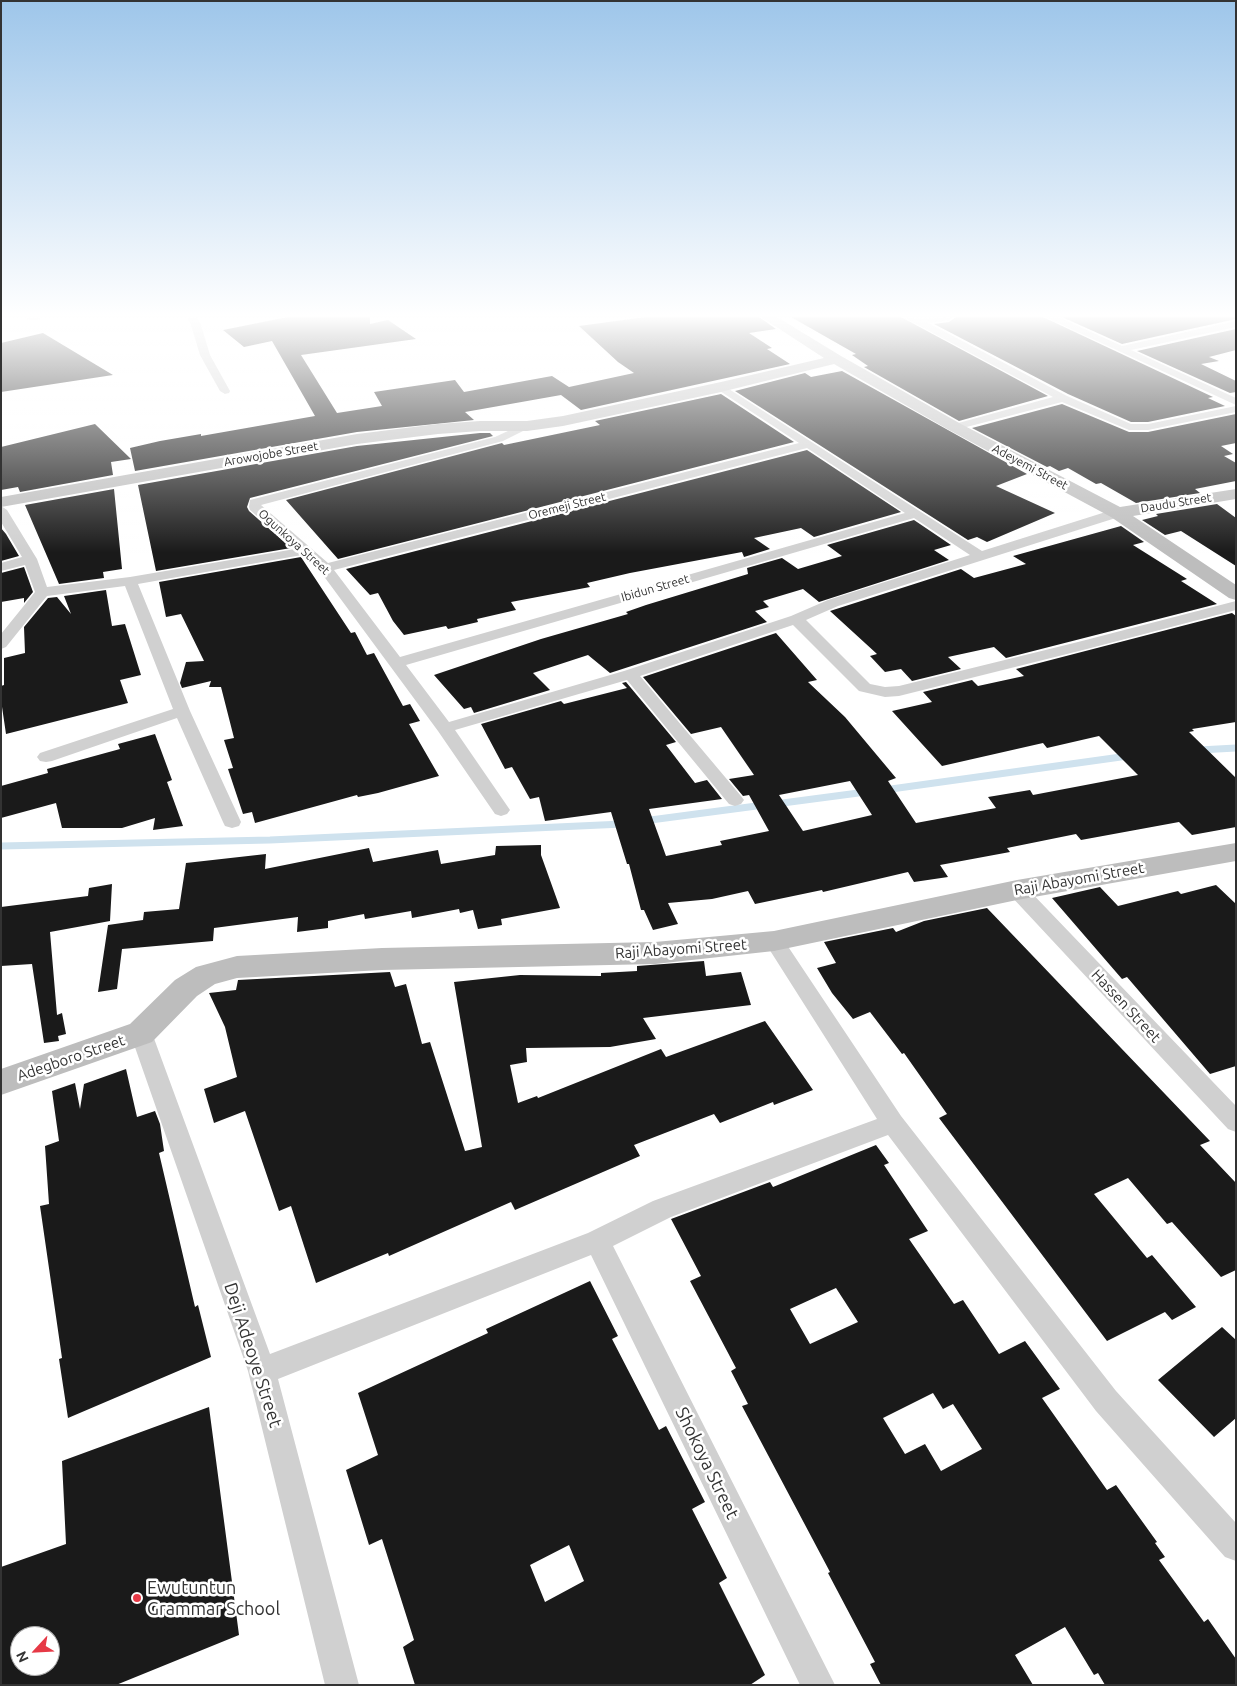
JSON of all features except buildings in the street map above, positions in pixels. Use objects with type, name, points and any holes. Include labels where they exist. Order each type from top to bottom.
[{"type":"street","name":"Arowojobe Street","points":[[1,502],[357,439],[438,429],[480,426],[527,426],[563,421],[681,396]]},
{"type":"street","points":[[735,396],[979,555]]},
{"type":"street","name":"Adeyemi Street","points":[[900,396],[1117,513],[1236,594]]},
{"type":"street","points":[[1059,396],[1117,423],[1140,428],[1236,409]]},
{"type":"street","points":[[1222,396],[1236,402]]},
{"type":"street","points":[[955,427],[1063,398]]},
{"type":"street","name":"Ogunkoya Street","points":[[501,810],[445,728],[325,568],[255,507],[256,503],[499,439],[527,426]]},
{"type":"street","name":"Oremeji Street","points":[[325,568],[810,444]]},
{"type":"street","name":"Daudu Street","points":[[1117,513],[1236,494]]},
{"type":"street","points":[[1,510],[30,559],[42,592]]},
{"type":"street","points":[[445,728],[630,674],[796,619],[833,603],[979,555],[1117,513]]},
{"type":"street","name":"Ibidun Street","points":[[397,663],[914,514]]},
{"type":"street","points":[[1,644],[42,592],[130,581],[304,551]]},
{"type":"street","points":[[1,567],[30,559]]},
{"type":"street","points":[[130,581],[182,711],[232,822]]},
{"type":"street","points":[[796,619],[865,688],[885,692],[899,691],[1236,606]]},
{"type":"street","points":[[630,674],[734,800]]},
{"type":"street","points":[[46,757],[182,711]]},
{"type":"street","name":"Raji Abayomi Street","points":[[141,1033],[186,988],[206,975],[237,967],[382,959],[655,952],[774,941],[1017,890],[1236,852]]},
{"type":"street","name":"Hassen Street","points":[[1017,890],[1234,1118]]},
{"type":"street","points":[[774,941],[893,1123],[1106,1401],[1236,1546]]},
{"type":"street","name":"Adegboro Street","points":[[1,1082],[141,1033]]},
{"type":"street","name":"Deji Adeoye Street","points":[[141,1033],[262,1371],[342,1685]]},
{"type":"street","points":[[262,1371],[597,1241],[662,1209],[893,1123]]},
{"type":"street","name":"Shokoya Street","points":[[597,1241],[818,1685]]},
{"type":"waterway","points":[[1199,750],[1236,748]]},
{"type":"waterway","points":[[884,790],[1128,756]]},
{"type":"waterway","points":[[775,804],[866,792]]},
{"type":"waterway","points":[[643,821],[764,805]]},
{"type":"waterway","points":[[1,846],[270,840],[623,824]]},
{"type":"place","name":"Ewutuntun Grammar School","points":[[137,1598]]}]
